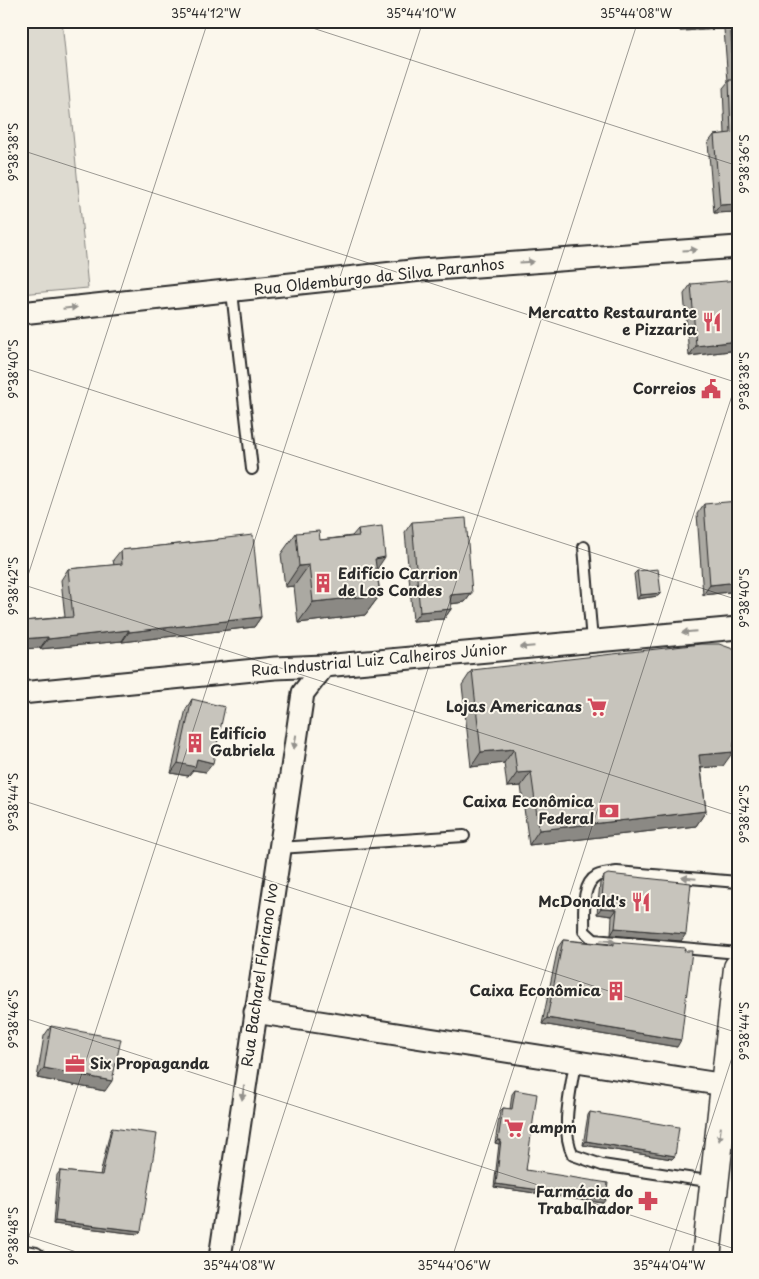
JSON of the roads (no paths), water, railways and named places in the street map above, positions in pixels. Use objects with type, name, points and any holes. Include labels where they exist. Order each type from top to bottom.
[{"type":"highway","points":[[706,1258],[738,968]]},
{"type":"street","name":"Rua Oldemburgo da Silva Paranhos","points":[[21,313],[232,292],[421,270],[738,247]]},
{"type":"street","name":"Rua Industrial Luiz Calheiros Júnior","points":[[21,693],[275,668],[324,666],[738,628]]},
{"type":"street","name":"Rua Bacharel Floriano Ivo","points":[[220,1258],[303,693],[324,666]]},
{"type":"street","points":[[275,668],[303,693]]},
{"type":"street","points":[[255,1012],[725,1085]]},
{"type":"street","points":[[21,1256],[34,1258]]},
{"type":"lane","points":[[232,292],[252,469]]},
{"type":"lane","points":[[584,547],[592,641]]},
{"type":"lane","points":[[279,848],[464,836]]},
{"type":"lane","points":[[738,882],[617,872],[599,875],[591,880],[586,893],[584,932],[594,940],[738,952]]},
{"type":"lane","points":[[575,1062],[566,1129],[568,1146],[573,1155],[602,1166],[714,1182]]},
{"type":"place","name":"Mercatto Restaurante e Pizzaria","points":[[712,322]]},
{"type":"place","name":"Correios","points":[[711,389]]},
{"type":"place","name":"Edifício Carrion de Los Condes","points":[[323,583]]},
{"type":"place","name":"Lojas Americanas","points":[[597,707]]},
{"type":"place","name":"Edifício Gabriela","points":[[195,743]]},
{"type":"place","name":"Caixa Econômica Federal","points":[[609,811]]},
{"type":"place","name":"McDonald's","points":[[641,902]]},
{"type":"place","name":"Caixa Econômica","points":[[616,991]]},
{"type":"place","name":"Six Propaganda","points":[[75,1064]]},
{"type":"place","name":"ampm","points":[[514,1128]]},
{"type":"place","name":"Farmácia do Trabalhador","points":[[648,1201]]}]
